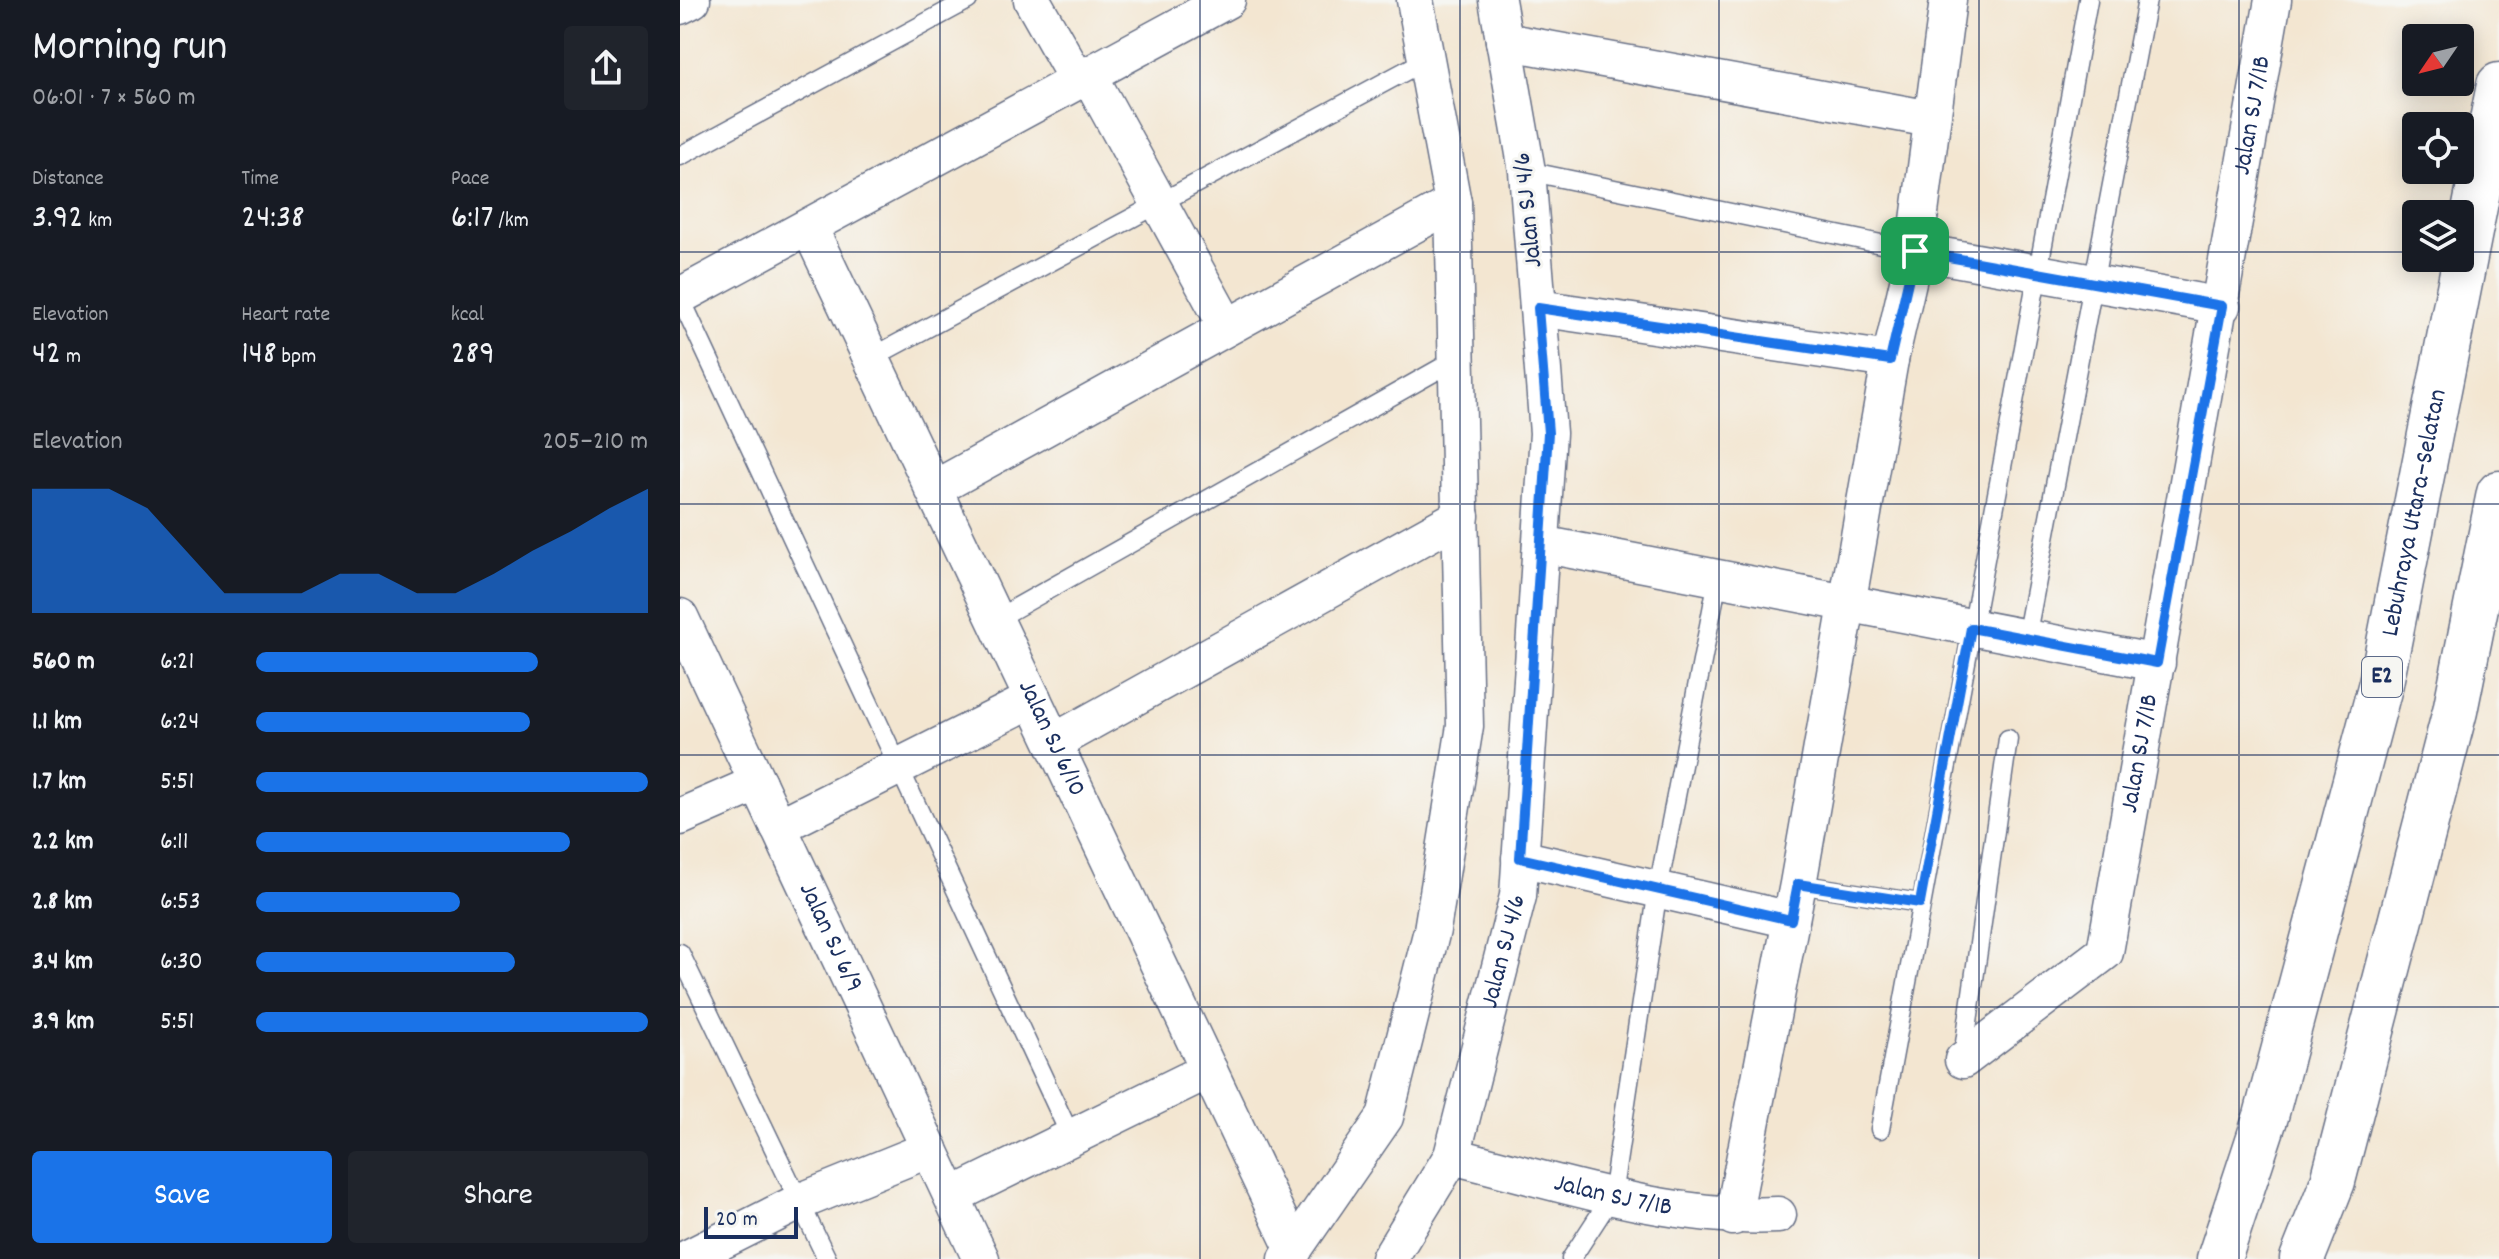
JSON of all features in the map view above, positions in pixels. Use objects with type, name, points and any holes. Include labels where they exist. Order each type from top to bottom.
[{"type":"highway","name":"Lebuhraya Utara–Selatan","points":[[2219,1259],[2266,1116],[2381,683],[2499,85]]},
{"type":"highway","points":[[2302,1259],[2333,1181],[2451,726],[2499,493]]},
{"type":"street","points":[[1032,0],[1084,78],[1159,203],[1227,327]]},
{"type":"street","points":[[684,286],[809,227],[1227,0]]},
{"type":"street","points":[[1291,1254],[1385,1117],[1432,930],[1465,726],[1453,203],[1415,0]]},
{"type":"street","name":"Jalan SJ 4/6","points":[[1389,1259],[1452,1156],[1518,896],[1548,433],[1527,171],[1497,0]]},
{"type":"street","points":[[1733,1217],[1798,884],[1890,360],[1915,251],[1948,0]]},
{"type":"street","name":"Jalan SJ 7/1B","points":[[1963,1060],[2105,952],[2222,306],[2273,0]]},
{"type":"street","points":[[1504,41],[1931,119]]},
{"type":"street","points":[[934,489],[1453,203]]},
{"type":"street","name":"Jalan SJ 6/10","points":[[809,227],[1209,1070],[1291,1254]]},
{"type":"street","points":[[1915,251],[2222,306]]},
{"type":"street","points":[[1538,308],[1890,360]]},
{"type":"street","points":[[1054,742],[1461,516]]},
{"type":"street","points":[[1541,544],[2157,663]]},
{"type":"street","name":"Jalan SJ 6/9","points":[[680,617],[981,1259]]},
{"type":"street","points":[[778,827],[1033,699]]},
{"type":"street","points":[[680,817],[758,783]]},
{"type":"street","points":[[1520,858],[1791,920]]},
{"type":"street","points":[[952,1196],[1209,1070]]},
{"type":"street","points":[[686,1259],[799,1202],[930,1149]]},
{"type":"street","name":"Jalan SJ 7/1B","points":[[1452,1156],[1612,1196],[1733,1217],[1778,1215]]},
{"type":"lane","points":[[680,156],[968,0]]},
{"type":"lane","points":[[1880,1129],[2035,272],[2088,0]]},
{"type":"lane","points":[[2026,638],[2147,0]]},
{"type":"lane","points":[[873,357],[1426,60]]},
{"type":"lane","points":[[1527,171],[1915,251]]},
{"type":"lane","points":[[684,286],[899,765],[1071,1137]]},
{"type":"lane","points":[[996,619],[1457,359]]},
{"type":"lane","points":[[1571,1259],[1612,1196],[1658,889],[1718,579]]},
{"type":"lane","points":[[1963,1060],[2008,739]]},
{"type":"lane","points":[[1798,884],[1920,903]]},
{"type":"lane","points":[[680,953],[827,1259]]},
{"type":"route","points":[[1915,251],[2222,306],[2157,663],[1971,628],[1920,903],[1798,884],[1791,920],[1520,858],[1548,433],[1538,308],[1890,360],[1915,251]]}]
